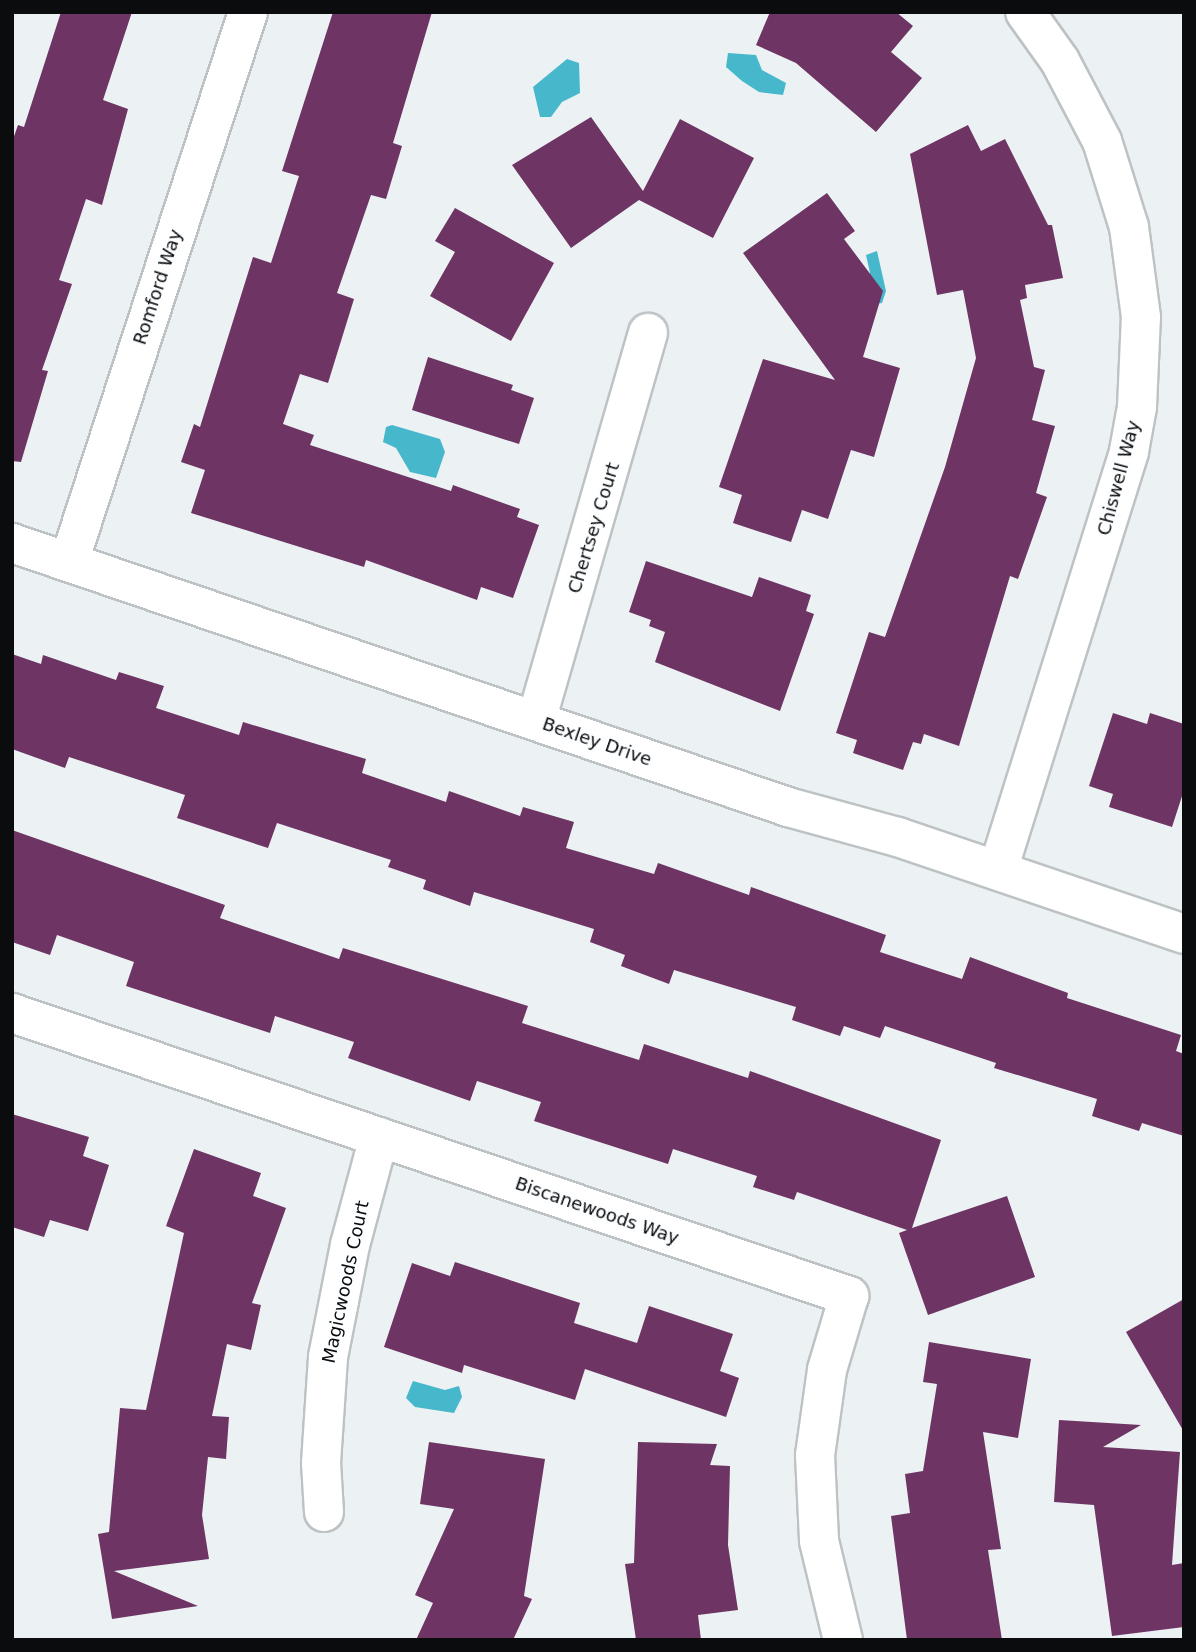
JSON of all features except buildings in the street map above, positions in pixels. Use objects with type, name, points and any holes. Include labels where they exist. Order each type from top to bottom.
[{"type":"street","name":"Romford Way","points":[[69,562],[248,12]]},
{"type":"street","name":"Chiswell Way","points":[[998,870],[1129,451],[1137,407],[1141,317],[1129,227],[1102,141],[1060,61],[1025,12]]},
{"type":"street","name":"Chertsey Court","points":[[536,721],[648,333]]},
{"type":"street","name":"Bexley Drive","points":[[12,542],[788,807],[998,870],[1184,934]]},
{"type":"street","name":"Biscanewoods Way","points":[[12,1013],[849,1296],[827,1370],[815,1455],[819,1541],[843,1640]]},
{"type":"street","name":"Magicwoods Court","points":[[324,1512],[321,1462],[328,1357],[350,1245],[379,1137]]},
{"type":"water","points":[[728,53],[756,55],[762,70],[786,83],[783,95],[759,92],[742,81],[726,67]]},
{"type":"water","points":[[567,59],[579,63],[580,93],[562,102],[551,117],[540,117],[533,87]]},
{"type":"water","points":[[877,251],[886,291],[882,303],[848,308],[842,294],[870,273],[866,255]]},
{"type":"water","points":[[392,425],[440,439],[445,452],[436,478],[410,472],[396,448],[383,442],[386,427]]},
{"type":"water","points":[[413,1381],[445,1390],[459,1386],[462,1397],[454,1413],[415,1407],[406,1398]]}]
